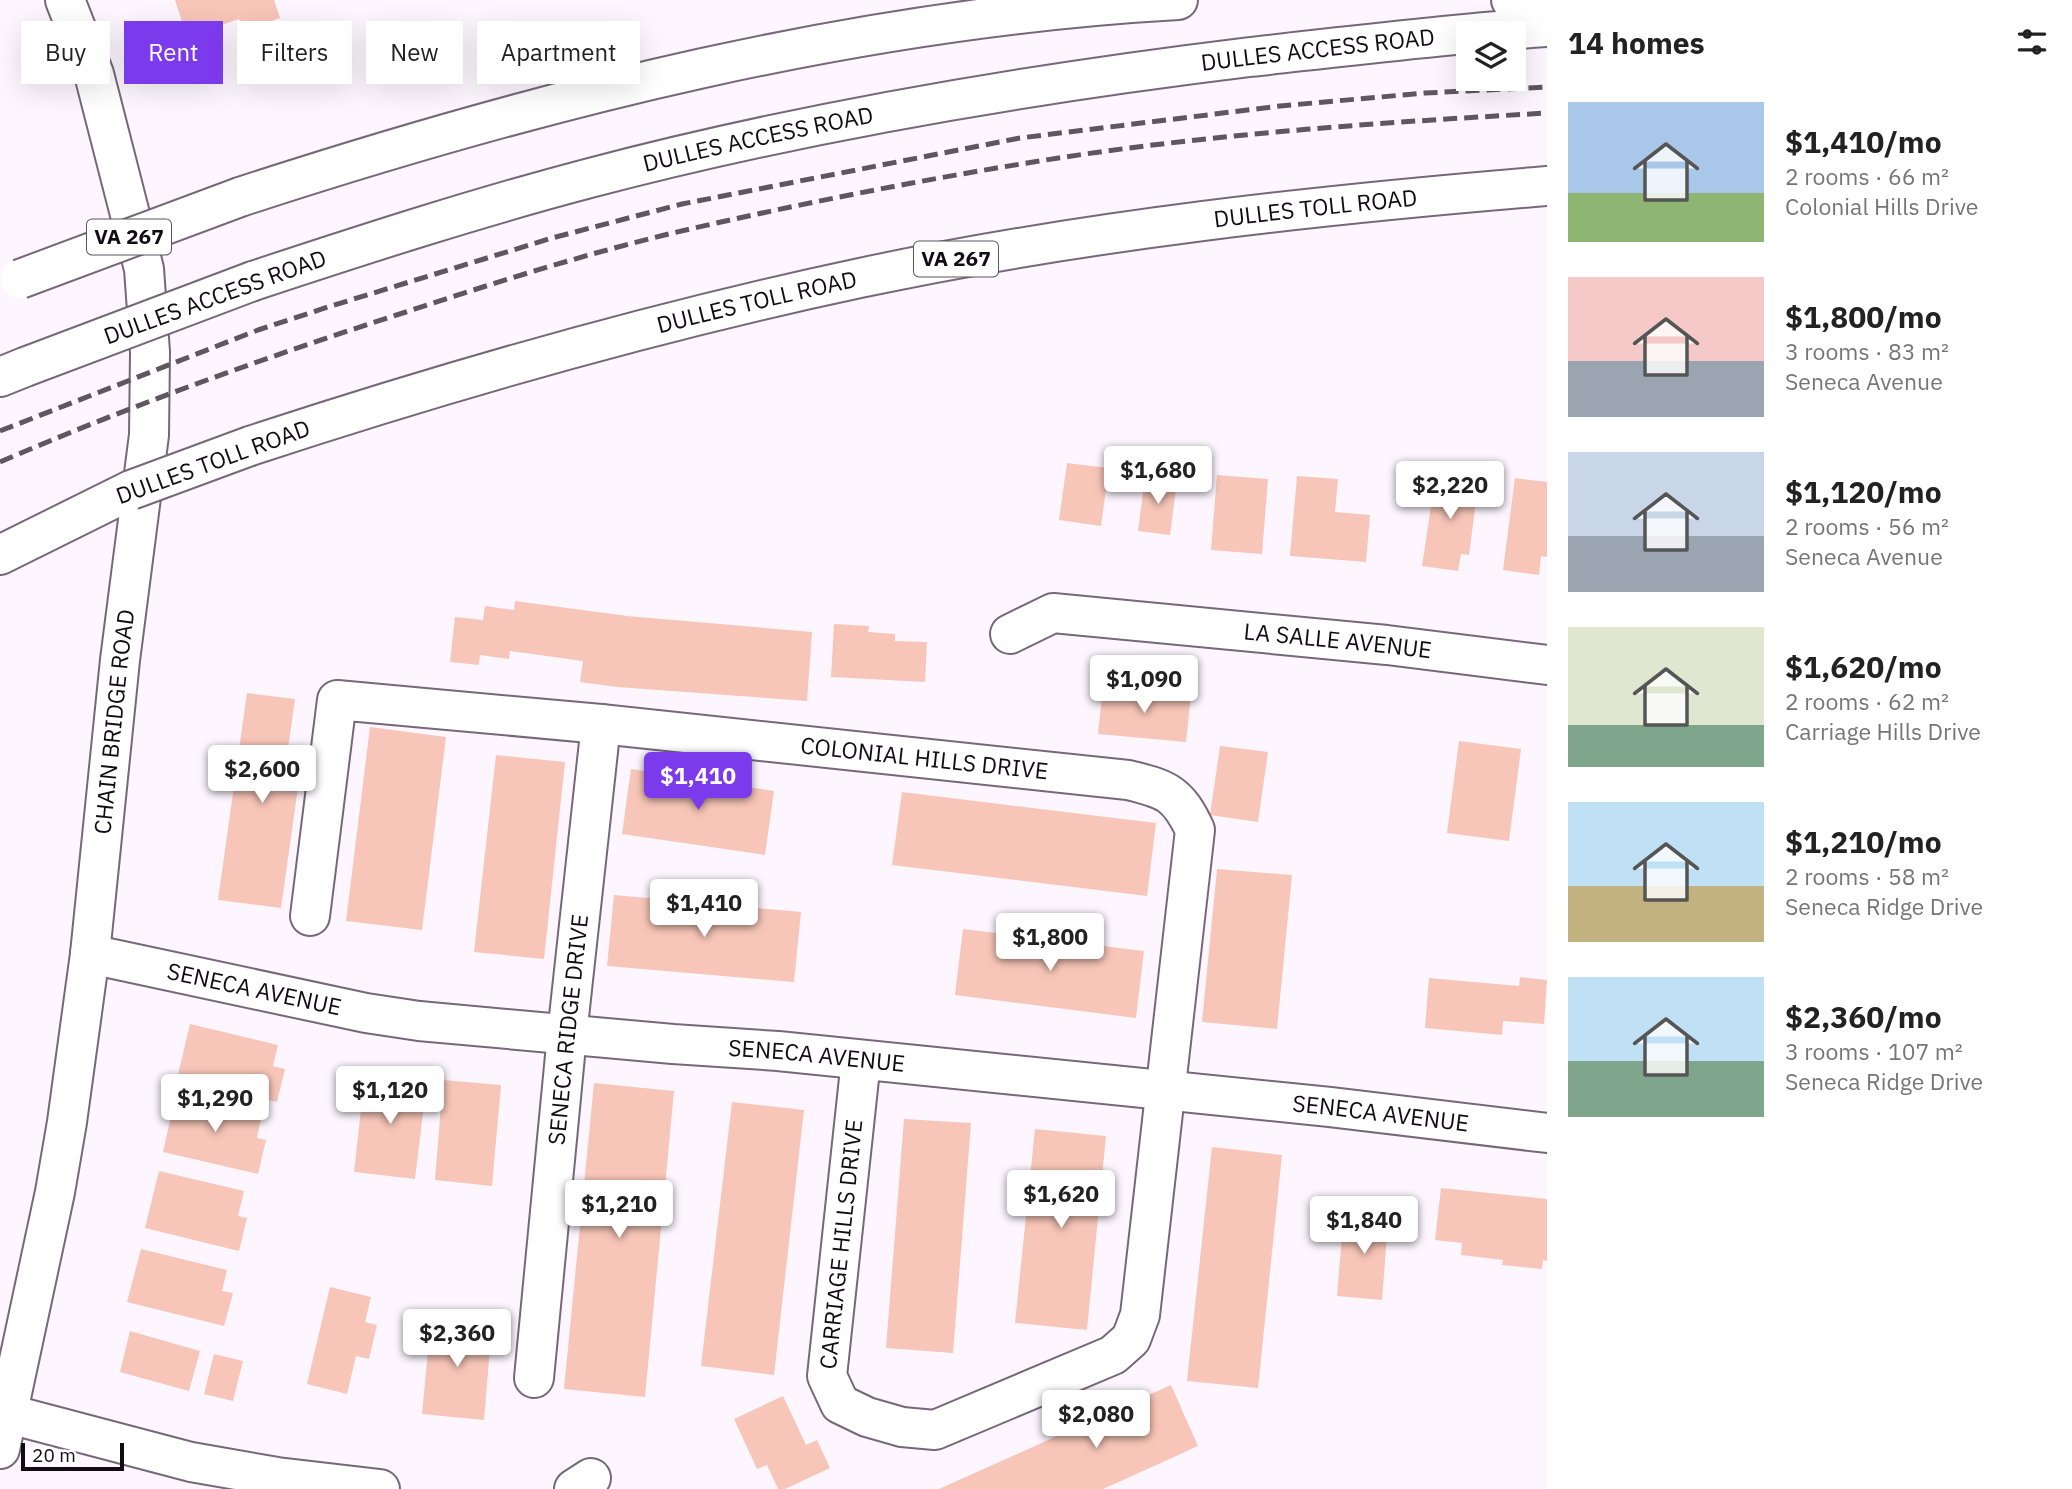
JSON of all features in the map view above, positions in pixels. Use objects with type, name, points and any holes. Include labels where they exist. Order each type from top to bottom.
[{"type":"main road","name":"CHAIN BRIDGE ROAD","points":[[4,1432],[61,1157],[90,954],[111,739],[149,435],[150,352],[141,256],[94,74],[65,0]]},
{"type":"main road","name":"VA 267","points":[[10,283],[240,197],[385,152],[563,102],[769,55],[919,26],[1103,4],[1178,0]]},
{"type":"main road","points":[[1511,0],[1547,2]]},
{"type":"main road","name":"DULLES ACCESS ROAD","points":[[13,372],[253,281],[414,228],[592,178],[748,141],[893,111],[1040,85],[1373,43],[1547,27]]},
{"type":"main road","name":"DULLES TOLL ROAD","points":[[7,545],[131,490],[250,446],[419,392],[582,345],[862,278],[964,258],[1164,226],[1332,206],[1547,186]]},
{"type":"main road","name":"LA SALLE AVENUE","points":[[1010,634],[1052,613],[1374,644],[1547,664]]},
{"type":"main road","name":"COLONIAL HILLS DRIVE","points":[[310,916],[337,701],[601,724],[1128,780],[1157,788],[1184,806],[1195,830],[1164,1091]]},
{"type":"main road","name":"SENECA RIDGE DRIVE","points":[[534,1378],[567,1035],[601,724]]},
{"type":"main road","name":"SENECA AVENUE","points":[[90,954],[366,1013],[419,1021],[778,1051],[1547,1133]]},
{"type":"main road","name":"CARRIAGE HILLS DRIVE","points":[[861,1060],[827,1376],[840,1404],[867,1418],[902,1427],[935,1430],[1113,1355],[1131,1339],[1140,1315],[1164,1091]]},
{"type":"main road","points":[[4,1432],[277,1477],[380,1489]]},
{"type":"building","points":[[175,0],[274,0],[280,18],[271,21],[239,19],[223,25],[223,21],[182,21]]},
{"type":"building","points":[[1067,463],[1109,468],[1101,526],[1059,520]]},
{"type":"building","points":[[1436,473],[1479,479],[1469,555],[1461,554],[1458,571],[1422,566]]},
{"type":"building","points":[[1217,475],[1268,479],[1262,554],[1211,550]]},
{"type":"building","points":[[1297,476],[1338,479],[1335,512],[1370,515],[1366,562],[1290,556]]},
{"type":"building","points":[[1145,477],[1177,481],[1170,535],[1138,531]]},
{"type":"building","points":[[1515,478],[1547,482],[1547,557],[1541,556],[1539,575],[1503,570]]},
{"type":"building","points":[[515,601],[627,616],[812,632],[807,701],[580,682],[583,661],[510,651],[509,659],[480,655],[479,665],[450,662],[455,617],[483,620],[485,606],[514,610]]},
{"type":"building","points":[[834,624],[869,626],[868,632],[895,634],[895,641],[927,642],[925,682],[831,677]]},
{"type":"building","points":[[1103,687],[1191,695],[1186,742],[1098,734]]},
{"type":"building","points":[[247,693],[295,699],[288,749],[303,752],[281,908],[218,900]]},
{"type":"building","points":[[370,727],[446,737],[422,930],[346,921]]},
{"type":"building","points":[[1459,741],[1521,749],[1509,841],[1447,833]]},
{"type":"building","points":[[1220,746],[1268,752],[1258,822],[1210,815]]},
{"type":"building","points":[[496,755],[565,762],[544,959],[474,952]]},
{"type":"building","points":[[631,769],[774,791],[765,855],[622,834]]},
{"type":"building","points":[[902,792],[1156,823],[1147,896],[892,865]]},
{"type":"building","points":[[1217,869],[1292,875],[1277,1029],[1202,1022]]},
{"type":"building","points":[[614,895],[801,912],[794,982],[607,966]]},
{"type":"building","points":[[963,929],[1144,951],[1136,1018],[955,995]]},
{"type":"building","points":[[1520,977],[1547,980],[1544,1024],[1503,1021],[1502,1035],[1425,1028],[1429,978],[1519,986]]},
{"type":"building","points":[[190,1024],[278,1045],[273,1066],[285,1069],[277,1102],[177,1079]]},
{"type":"building","points":[[365,1073],[427,1080],[415,1179],[354,1172]]},
{"type":"building","points":[[443,1080],[501,1085],[492,1186],[435,1180]]},
{"type":"building","points":[[594,1083],[674,1091],[645,1397],[564,1389]]},
{"type":"building","points":[[176,1094],[262,1114],[257,1138],[266,1140],[258,1174],[163,1152]]},
{"type":"building","points":[[732,1102],[804,1110],[774,1375],[701,1366]]},
{"type":"building","points":[[904,1119],[971,1123],[953,1353],[886,1348]]},
{"type":"building","points":[[1035,1129],[1106,1136],[1087,1330],[1015,1323]]},
{"type":"building","points":[[1212,1147],[1282,1155],[1258,1388],[1187,1381]]},
{"type":"building","points":[[159,1171],[244,1191],[238,1216],[247,1218],[239,1251],[145,1228]]},
{"type":"building","points":[[1441,1188],[1547,1199],[1547,1261],[1543,1260],[1542,1269],[1502,1265],[1503,1260],[1461,1255],[1462,1243],[1435,1240]]},
{"type":"building","points":[[1357,1208],[1389,1210],[1382,1300],[1337,1296],[1342,1235],[1355,1236]]},
{"type":"building","points":[[141,1249],[227,1270],[222,1291],[233,1293],[224,1326],[127,1302]]},
{"type":"building","points":[[330,1287],[371,1297],[365,1322],[377,1325],[369,1359],[356,1356],[347,1394],[307,1384]]},
{"type":"building","points":[[431,1319],[492,1324],[484,1420],[422,1414]]},
{"type":"building","points":[[130,1331],[200,1351],[189,1391],[120,1372]]},
{"type":"building","points":[[214,1354],[243,1361],[233,1401],[204,1394]]},
{"type":"building","points":[[1171,1385],[1198,1446],[1103,1489],[939,1489]]},
{"type":"building","points":[[783,1396],[806,1445],[817,1440],[830,1468],[785,1489],[778,1489],[767,1465],[757,1469],[734,1419]]},
{"type":"railway","points":[[0,431],[258,330],[552,238],[682,204],[1020,138],[1280,106],[1425,93],[1547,87]]},
{"type":"railway","points":[[0,462],[150,401],[303,346],[547,267],[690,229],[896,186],[1152,145],[1283,131],[1547,113]]}]
